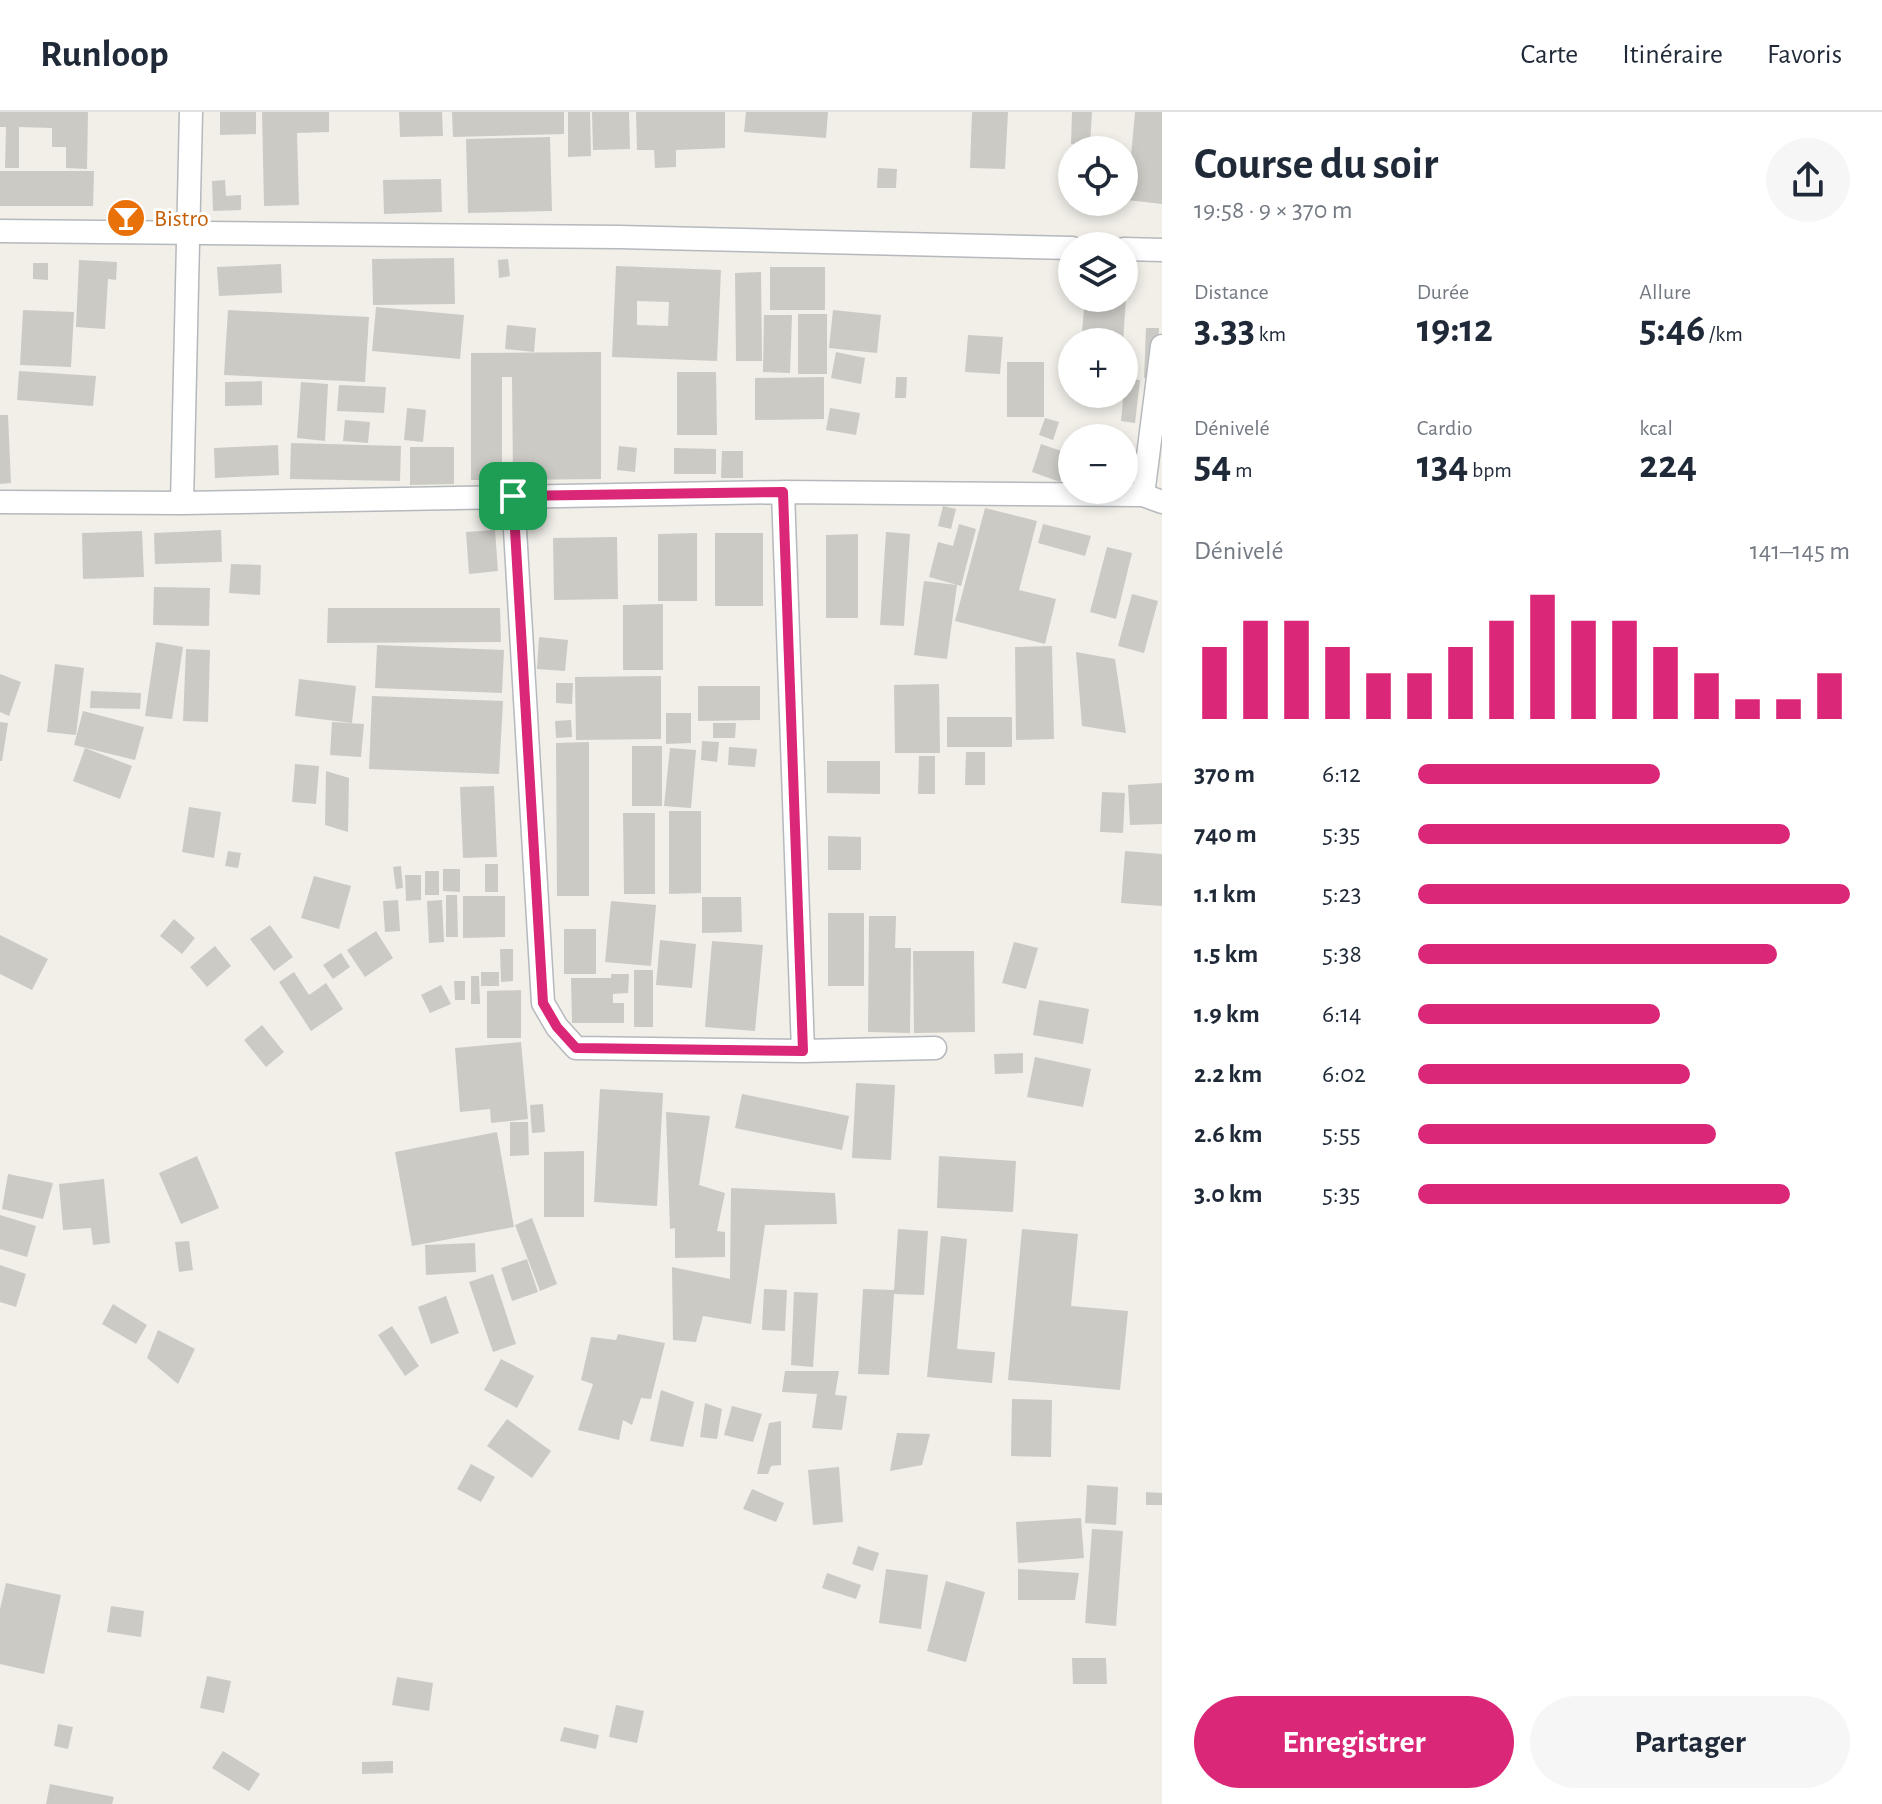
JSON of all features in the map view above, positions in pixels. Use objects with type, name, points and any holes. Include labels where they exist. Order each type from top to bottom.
[{"type":"street","points":[[182,503],[191,112]]},
{"type":"street","points":[[0,231],[619,237],[1058,248]]},
{"type":"street","points":[[1138,249],[1162,250]]},
{"type":"street","points":[[0,502],[182,503],[783,492],[1153,499],[1162,346]]},
{"type":"street","points":[[783,492],[803,1051]]},
{"type":"street","points":[[513,496],[543,1003],[557,1027],[576,1048],[803,1051],[935,1048]]},
{"type":"building","points":[[0,112],[88,112],[87,169],[66,168],[66,147],[52,147],[52,128],[19,127],[19,168],[5,168],[6,127],[0,127]]},
{"type":"building","points":[[220,112],[256,112],[256,134],[220,135]]},
{"type":"building","points":[[262,112],[329,112],[329,132],[297,133],[299,205],[264,206]]},
{"type":"building","points":[[399,112],[442,112],[443,136],[400,137]]},
{"type":"building","points":[[452,112],[564,112],[564,134],[453,137]]},
{"type":"building","points":[[568,112],[590,112],[591,156],[568,157]]},
{"type":"building","points":[[592,112],[629,112],[630,149],[593,150]]},
{"type":"building","points":[[636,112],[725,112],[725,148],[676,150],[676,167],[655,168],[654,150],[637,150]]},
{"type":"building","points":[[746,112],[828,112],[826,138],[744,132]]},
{"type":"building","points":[[972,112],[1008,112],[1005,169],[970,168]]},
{"type":"building","points":[[1072,112],[1092,112],[1091,136],[1071,136]]},
{"type":"building","points":[[1135,112],[1162,112],[1162,204],[1138,201],[1138,136],[1133,136]]},
{"type":"building","points":[[550,137],[552,211],[468,213],[466,139]]},
{"type":"building","points":[[878,168],[897,169],[896,188],[877,188]]},
{"type":"building","points":[[0,171],[94,171],[93,206],[0,206]]},
{"type":"building","points":[[441,179],[442,212],[384,214],[383,180]]},
{"type":"building","points":[[225,180],[226,196],[241,195],[241,210],[213,211],[212,181]]},
{"type":"building","points":[[454,258],[455,304],[373,305],[372,259]]},
{"type":"building","points":[[508,259],[510,276],[499,278],[498,260]]},
{"type":"building","points":[[79,260],[117,262],[116,280],[108,279],[105,329],[76,327]]},
{"type":"building","points":[[33,263],[48,263],[48,280],[33,279]]},
{"type":"building","points":[[281,264],[282,293],[219,296],[217,267]]},
{"type":"building","points":[[616,266],[721,270],[717,361],[612,357]],"holes":[[[637,301],[669,302],[668,326],[637,325]]]},
{"type":"building","points":[[770,267],[825,267],[825,310],[770,310]]},
{"type":"building","points":[[761,272],[762,361],[736,361],[735,273]]},
{"type":"building","points":[[376,307],[464,315],[460,359],[372,351]]},
{"type":"building","points":[[23,310],[74,312],[71,367],[20,365]]},
{"type":"building","points":[[228,310],[369,317],[365,382],[224,375]]},
{"type":"building","points":[[833,310],[881,315],[877,353],[829,348]]},
{"type":"building","points":[[1084,312],[1125,312],[1124,328],[1082,328]]},
{"type":"building","points":[[798,314],[827,314],[827,374],[798,374]]},
{"type":"building","points":[[764,315],[792,315],[790,373],[763,372]]},
{"type":"building","points":[[507,325],[536,328],[534,352],[505,349]]},
{"type":"building","points":[[1146,328],[1159,328],[1157,379],[1144,378]]},
{"type":"building","points":[[968,335],[1003,337],[1000,374],[965,372]]},
{"type":"building","points":[[601,352],[601,479],[513,480],[512,377],[502,377],[502,480],[471,480],[471,353]]},
{"type":"building","points":[[836,352],[865,358],[861,384],[831,378]]},
{"type":"building","points":[[1007,362],[1044,362],[1044,417],[1007,417]]},
{"type":"building","points":[[19,371],[96,376],[93,406],[17,400]]},
{"type":"building","points":[[677,372],[716,372],[717,435],[677,435]]},
{"type":"building","points":[[824,377],[824,419],[755,420],[755,378]]},
{"type":"building","points":[[896,377],[907,377],[906,398],[895,398]]},
{"type":"building","points":[[262,381],[262,405],[225,406],[225,382]]},
{"type":"building","points":[[301,382],[328,384],[325,441],[297,438]]},
{"type":"building","points":[[339,385],[386,387],[384,413],[337,411]]},
{"type":"building","points":[[407,408],[426,410],[423,442],[404,440]]},
{"type":"building","points":[[830,408],[860,413],[856,435],[826,430]]},
{"type":"building","points":[[1122,408],[1137,408],[1135,423],[1121,421]]},
{"type":"building","points":[[0,415],[8,415],[11,483],[0,484]]},
{"type":"building","points":[[1045,418],[1059,422],[1053,440],[1039,435]]},
{"type":"building","points":[[345,420],[370,422],[368,443],[343,441]]},
{"type":"building","points":[[291,443],[401,446],[400,481],[290,479]]},
{"type":"building","points":[[1041,444],[1058,450],[1058,481],[1032,472]]},
{"type":"building","points":[[278,445],[279,475],[215,478],[214,448]]},
{"type":"building","points":[[619,446],[637,448],[635,472],[617,470]]},
{"type":"building","points":[[410,447],[454,447],[454,484],[410,485]]},
{"type":"building","points":[[674,448],[716,449],[716,474],[674,474]]},
{"type":"building","points":[[722,451],[743,451],[743,478],[721,478]]},
{"type":"building","points":[[943,506],[956,509],[951,529],[938,526]]},
{"type":"building","points":[[985,508],[1037,521],[1019,590],[1056,599],[1045,644],[955,621]]},
{"type":"building","points":[[959,524],[976,529],[961,586],[929,577],[938,542],[953,546]]},
{"type":"building","points":[[1043,524],[1091,536],[1085,556],[1038,543]]},
{"type":"building","points":[[221,530],[222,562],[155,564],[154,533]]},
{"type":"building","points":[[495,530],[498,571],[469,574],[466,532]]},
{"type":"building","points":[[142,531],[144,577],[83,579],[82,533]]},
{"type":"building","points":[[886,532],[910,534],[904,626],[880,625]]},
{"type":"building","points":[[697,533],[697,601],[658,601],[658,534]]},
{"type":"building","points":[[715,533],[763,533],[763,606],[715,606]]},
{"type":"building","points":[[858,534],[858,618],[826,618],[826,535]]},
{"type":"building","points":[[617,537],[618,599],[554,600],[553,538]]},
{"type":"building","points":[[1107,547],[1132,553],[1116,619],[1090,612]]},
{"type":"building","points":[[231,564],[261,565],[260,595],[229,593]]},
{"type":"building","points":[[924,581],[957,585],[947,659],[914,655]]},
{"type":"building","points":[[154,587],[210,588],[209,626],[153,625]]},
{"type":"building","points":[[1132,594],[1158,601],[1144,653],[1118,646]]},
{"type":"building","points":[[663,604],[663,670],[623,670],[623,605]]},
{"type":"building","points":[[328,608],[500,608],[501,642],[327,643]]},
{"type":"building","points":[[539,637],[568,640],[565,671],[537,669]]},
{"type":"building","points":[[156,642],[183,647],[172,719],[145,716]]},
{"type":"building","points":[[377,645],[504,650],[502,693],[375,688]]},
{"type":"building","points":[[1052,646],[1054,739],[1016,740],[1015,647]]},
{"type":"building","points":[[186,649],[210,650],[208,722],[183,721]]},
{"type":"building","points":[[1076,652],[1115,659],[1126,733],[1082,726]]},
{"type":"building","points":[[55,664],[84,668],[76,735],[47,732]]},
{"type":"building","points":[[0,674],[21,682],[9,716],[0,712]]},
{"type":"building","points":[[661,676],[661,739],[576,740],[575,677]]},
{"type":"building","points":[[299,679],[356,686],[352,723],[295,716]]},
{"type":"building","points":[[556,683],[573,683],[572,704],[556,703]]},
{"type":"building","points":[[939,684],[940,753],[895,753],[894,685]]},
{"type":"building","points":[[698,686],[760,686],[760,720],[698,721]]},
{"type":"building","points":[[91,691],[141,693],[140,709],[90,708]]},
{"type":"building","points":[[372,696],[503,701],[499,774],[369,769]]},
{"type":"building","points":[[83,711],[144,727],[135,760],[74,745]]},
{"type":"building","points":[[666,713],[691,713],[691,743],[666,744]]},
{"type":"building","points":[[947,717],[1012,717],[1012,747],[947,747]]},
{"type":"building","points":[[571,720],[572,737],[556,738],[555,721]]},
{"type":"building","points":[[0,722],[8,723],[2,761],[0,761]]},
{"type":"building","points":[[332,722],[364,724],[361,757],[330,755]]},
{"type":"building","points":[[713,723],[736,723],[735,738],[713,738]]},
{"type":"building","points":[[702,741],[719,742],[717,762],[701,760]]},
{"type":"building","points":[[589,742],[589,896],[557,896],[556,743]]},
{"type":"building","points":[[632,746],[662,746],[662,806],[632,806]]},
{"type":"building","points":[[729,747],[757,749],[755,767],[728,765]]},
{"type":"building","points":[[85,748],[132,766],[120,799],[73,781]]},
{"type":"building","points":[[670,748],[696,750],[691,808],[664,806]]},
{"type":"building","points":[[966,752],[985,752],[985,785],[965,785]]},
{"type":"building","points":[[919,756],[935,756],[935,794],[918,794]]},
{"type":"building","points":[[827,761],[880,761],[880,794],[827,793]]},
{"type":"building","points":[[295,764],[319,766],[316,804],[292,802]]},
{"type":"building","points":[[326,771],[349,778],[348,832],[325,825]]},
{"type":"building","points":[[1162,783],[1162,824],[1130,825],[1128,785]]},
{"type":"building","points":[[494,786],[497,857],[463,858],[460,787]]},
{"type":"building","points":[[1102,792],[1125,793],[1123,833],[1100,832]]},
{"type":"building","points":[[189,807],[221,812],[214,858],[182,852]]},
{"type":"building","points":[[669,811],[701,811],[701,893],[669,894]]},
{"type":"building","points":[[623,813],[655,813],[655,894],[624,894]]},
{"type":"building","points":[[828,836],[861,837],[861,870],[828,870]]},
{"type":"building","points":[[228,851],[241,853],[238,868],[225,866]]},
{"type":"building","points":[[1125,851],[1162,854],[1162,906],[1121,903]]},
{"type":"building","points":[[485,864],[498,864],[498,892],[485,892]]},
{"type":"building","points":[[401,866],[403,888],[396,889],[393,867]]},
{"type":"building","points":[[443,869],[460,869],[460,892],[443,891]]},
{"type":"building","points":[[425,871],[439,871],[439,895],[425,895]]},
{"type":"building","points":[[405,875],[421,875],[421,900],[406,901]]},
{"type":"building","points":[[314,876],[351,886],[339,929],[301,918]]},
{"type":"building","points":[[446,895],[457,895],[458,937],[446,937]]},
{"type":"building","points":[[463,896],[505,896],[505,937],[463,938]]},
{"type":"building","points":[[702,897],[741,897],[742,932],[702,933]]},
{"type":"building","points":[[398,900],[400,931],[385,932],[383,901]]},
{"type":"building","points":[[442,900],[444,942],[429,943],[427,901]]},
{"type":"building","points":[[611,901],[656,905],[651,966],[605,962]]},
{"type":"building","points":[[828,913],[864,913],[864,986],[828,986]]},
{"type":"building","points":[[869,916],[896,916],[895,948],[911,948],[910,1033],[868,1032]]},
{"type":"building","points":[[174,919],[195,938],[182,954],[160,936]]},
{"type":"building","points":[[270,925],[293,957],[274,971],[250,939]]},
{"type":"building","points":[[564,929],[596,929],[596,974],[564,974]]},
{"type":"building","points":[[376,931],[393,958],[365,977],[347,950]]},
{"type":"building","points":[[0,935],[48,959],[32,990],[0,974]]},
{"type":"building","points":[[660,940],[696,944],[692,988],[656,985]]},
{"type":"building","points":[[712,941],[763,945],[755,1031],[705,1027]]},
{"type":"building","points":[[1014,942],[1038,948],[1026,989],[1002,983]]},
{"type":"building","points":[[215,946],[231,966],[207,987],[190,967]]},
{"type":"building","points":[[500,949],[513,949],[513,981],[501,982]]},
{"type":"building","points":[[913,951],[974,951],[975,1032],[914,1033]]},
{"type":"building","points":[[341,953],[350,967],[333,979],[323,965]]},
{"type":"building","points":[[634,970],[653,970],[653,1027],[634,1027]]},
{"type":"building","points":[[294,972],[309,995],[326,983],[343,1009],[311,1031],[279,982]]},
{"type":"building","points":[[481,972],[499,972],[499,986],[481,986]]},
{"type":"building","points":[[611,974],[629,974],[628,993],[613,994],[613,1003],[624,1003],[624,1023],[572,1023],[571,978],[611,978]]},
{"type":"building","points":[[471,976],[479,976],[480,1004],[471,1004]]},
{"type":"building","points":[[454,981],[465,981],[465,1000],[455,1000]]},
{"type":"building","points":[[441,985],[451,1004],[430,1013],[421,995]]},
{"type":"building","points":[[521,990],[521,1038],[487,1038],[487,991]]},
{"type":"building","points":[[1039,1000],[1089,1009],[1083,1044],[1033,1035]]},
{"type":"building","points":[[262,1025],[284,1052],[266,1067],[244,1040]]},
{"type":"building","points":[[521,1042],[528,1119],[491,1123],[490,1109],[460,1112],[455,1048]]},
{"type":"building","points":[[1023,1053],[1023,1073],[995,1074],[994,1054]]},
{"type":"building","points":[[1035,1057],[1091,1069],[1083,1107],[1027,1097]]},
{"type":"building","points":[[856,1083],[895,1085],[891,1160],[852,1158]]},
{"type":"building","points":[[600,1089],[663,1093],[657,1206],[594,1202]]},
{"type":"building","points":[[742,1094],[849,1116],[842,1150],[735,1128]]},
{"type":"building","points":[[543,1104],[545,1132],[532,1133],[530,1105]]},
{"type":"building","points":[[666,1112],[710,1116],[699,1185],[725,1193],[717,1231],[725,1232],[725,1257],[675,1258],[675,1228],[670,1229]]},
{"type":"building","points":[[510,1122],[528,1122],[529,1155],[510,1156]]},
{"type":"building","points":[[497,1132],[514,1227],[412,1246],[395,1152]]},
{"type":"building","points":[[584,1151],[584,1217],[544,1217],[544,1152]]},
{"type":"building","points":[[197,1156],[219,1208],[181,1224],[159,1173]]},
{"type":"building","points":[[939,1156],[1016,1161],[1013,1212],[937,1208]]},
{"type":"building","points":[[8,1174],[53,1183],[43,1219],[2,1209]]},
{"type":"building","points":[[104,1179],[110,1243],[93,1245],[91,1228],[63,1230],[59,1184]]},
{"type":"building","points":[[731,1188],[835,1193],[837,1224],[765,1225],[751,1324],[703,1316],[696,1342],[673,1340],[672,1267],[730,1279]]},
{"type":"building","points":[[0,1215],[36,1226],[27,1257],[0,1249]]},
{"type":"building","points":[[532,1218],[557,1284],[540,1291],[515,1225]]},
{"type":"building","points":[[898,1229],[928,1231],[924,1295],[894,1294],[889,1375],[858,1374],[863,1289],[894,1290]]},
{"type":"building","points":[[1022,1229],[1078,1234],[1071,1306],[1128,1311],[1120,1390],[1008,1380]]},
{"type":"building","points":[[941,1236],[967,1239],[957,1349],[995,1352],[992,1383],[927,1377]]},
{"type":"building","points":[[189,1241],[193,1270],[179,1272],[175,1242]]},
{"type":"building","points":[[475,1243],[476,1272],[426,1275],[425,1245]]},
{"type":"building","points":[[527,1259],[538,1292],[512,1301],[501,1268]]},
{"type":"building","points":[[0,1265],[26,1274],[16,1307],[0,1302]]},
{"type":"building","points":[[493,1274],[516,1344],[493,1352],[469,1282]]},
{"type":"building","points":[[764,1289],[787,1290],[785,1331],[762,1330]]},
{"type":"building","points":[[794,1292],[818,1293],[813,1367],[791,1365]]},
{"type":"building","points":[[446,1296],[459,1333],[431,1344],[418,1307]]},
{"type":"building","points":[[113,1304],[147,1325],[136,1344],[102,1324]]},
{"type":"building","points":[[392,1326],[419,1366],[405,1376],[378,1335]]},
{"type":"building","points":[[158,1330],[195,1349],[178,1384],[147,1358]]},
{"type":"building","points":[[618,1334],[665,1343],[651,1399],[641,1398],[632,1425],[623,1420],[619,1440],[578,1430],[593,1384],[581,1380],[591,1337],[616,1340]]},
{"type":"building","points":[[501,1359],[534,1376],[517,1408],[484,1390]]},
{"type":"building","points":[[785,1371],[839,1371],[835,1395],[847,1396],[842,1430],[812,1428],[817,1394],[782,1392]]},
{"type":"building","points":[[661,1390],[694,1402],[683,1447],[650,1441]]},
{"type":"building","points":[[1012,1399],[1052,1400],[1051,1457],[1011,1456]]},
{"type":"building","points":[[705,1403],[722,1409],[717,1439],[700,1437]]},
{"type":"building","points":[[732,1406],[762,1414],[753,1442],[724,1435]]},
{"type":"building","points":[[507,1419],[551,1451],[532,1478],[487,1446]]},
{"type":"building","points":[[781,1421],[781,1465],[771,1466],[768,1474],[757,1474],[769,1423]]},
{"type":"building","points":[[897,1433],[930,1434],[922,1465],[890,1471]]},
{"type":"building","points":[[471,1464],[495,1477],[481,1502],[457,1489]]},
{"type":"building","points":[[839,1467],[843,1522],[813,1525],[808,1470]]},
{"type":"building","points":[[1087,1485],[1118,1487],[1116,1525],[1085,1523]]},
{"type":"building","points":[[752,1489],[784,1503],[776,1522],[743,1509]]},
{"type":"building","points":[[1146,1492],[1162,1493],[1162,1505],[1146,1505]]},
{"type":"building","points":[[1081,1518],[1084,1558],[1018,1563],[1016,1522]]},
{"type":"building","points":[[1092,1529],[1123,1531],[1116,1626],[1085,1623]]},
{"type":"building","points":[[858,1546],[879,1553],[873,1571],[852,1564]]},
{"type":"building","points":[[886,1569],[928,1575],[921,1629],[879,1623]]},
{"type":"building","points":[[1018,1569],[1079,1573],[1075,1600],[1018,1600]]},
{"type":"building","points":[[827,1573],[861,1585],[856,1599],[822,1588]]},
{"type":"building","points":[[946,1581],[985,1592],[966,1662],[927,1651]]},
{"type":"building","points":[[6,1583],[61,1595],[44,1674],[0,1664],[0,1609]]},
{"type":"building","points":[[111,1606],[144,1611],[141,1637],[107,1632]]},
{"type":"building","points":[[1072,1658],[1106,1658],[1107,1684],[1073,1684]]},
{"type":"building","points":[[207,1676],[231,1681],[224,1713],[200,1708]]},
{"type":"building","points":[[397,1677],[433,1683],[429,1711],[392,1705]]},
{"type":"building","points":[[616,1705],[644,1711],[637,1743],[609,1737]]},
{"type":"building","points":[[58,1724],[73,1727],[68,1749],[54,1746]]},
{"type":"building","points":[[564,1727],[599,1735],[596,1749],[560,1741]]},
{"type":"building","points":[[223,1751],[260,1774],[249,1791],[212,1768]]},
{"type":"building","points":[[393,1761],[393,1773],[362,1774],[362,1762]]},
{"type":"building","points":[[50,1784],[114,1797],[112,1804],[46,1804]]},
{"type":"place","name":"Bistro","points":[[126,218]]},
{"type":"route","points":[[783,492],[803,1051],[576,1048],[557,1027],[543,1003],[513,496],[783,492]]}]
